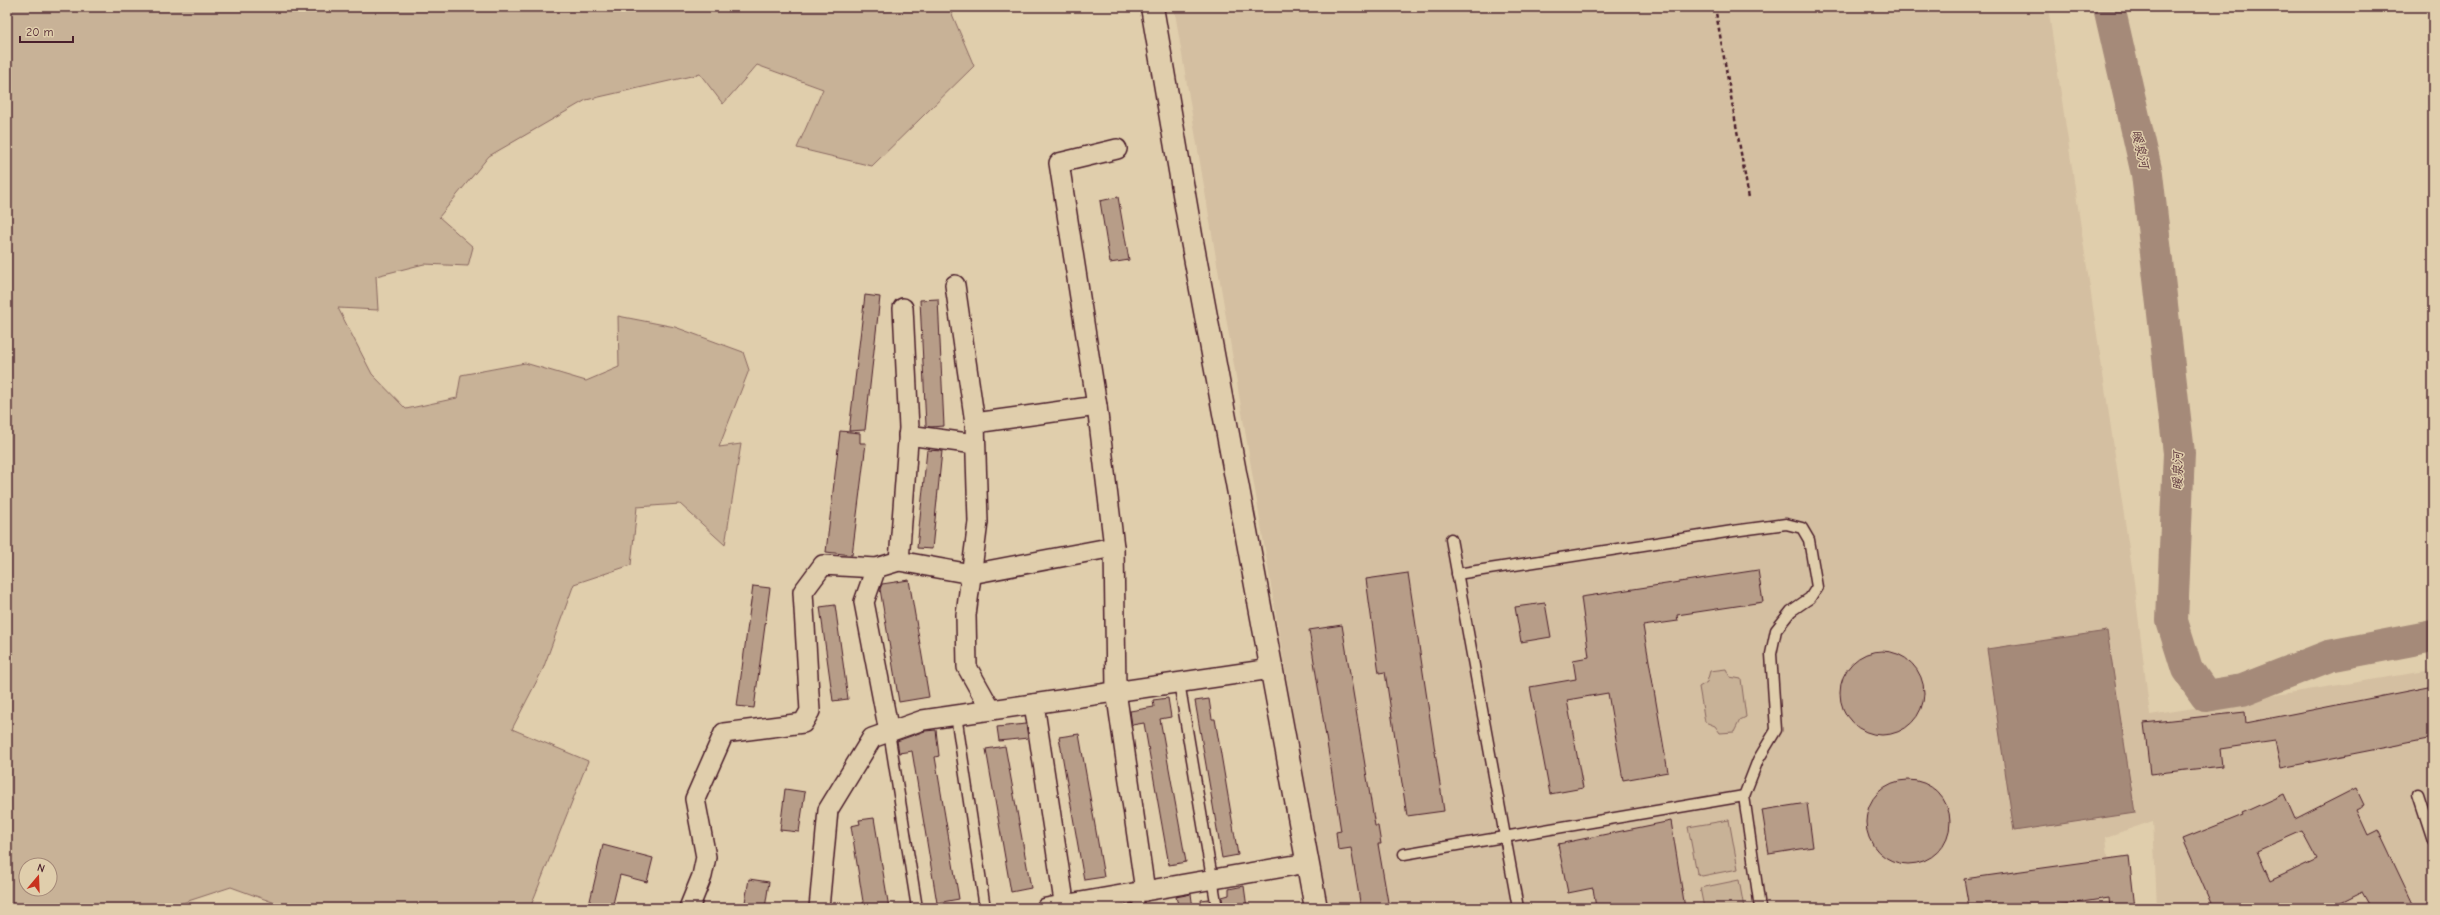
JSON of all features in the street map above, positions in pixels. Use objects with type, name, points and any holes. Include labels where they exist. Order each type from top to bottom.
[{"type":"street","points":[[1152,7],[1193,248],[1316,908]]},
{"type":"street","points":[[1117,149],[1059,164],[1097,406],[1114,547],[1116,691],[1140,897]]},
{"type":"street","points":[[955,285],[975,423],[976,444],[978,522],[966,615],[967,667],[991,710]]},
{"type":"street","points":[[900,561],[908,435],[903,308]]},
{"type":"street","points":[[975,423],[1097,406]]},
{"type":"street","points":[[908,435],[976,444]]},
{"type":"street","points":[[689,908],[702,876],[706,857],[695,799],[724,733],[803,723],[810,711],[803,592],[823,565],[876,568],[900,561],[971,574],[1114,547]]},
{"type":"street","points":[[876,568],[864,602],[889,732]]},
{"type":"street","points":[[820,908],[828,810],[872,738],[923,720],[1271,669]]},
{"type":"street","points":[[1034,704],[1059,907],[1140,897],[1211,879],[1307,863]]},
{"type":"lane","points":[[1457,574],[1732,531],[1786,524],[1802,528],[1809,540],[1817,587],[1810,598],[1791,611],[1776,630],[1771,654],[1776,730],[1758,760],[1744,796],[1760,908]]},
{"type":"lane","points":[[1451,539],[1518,908]]},
{"type":"lane","points":[[1179,682],[1217,908]]},
{"type":"lane","points":[[956,715],[985,908]]},
{"type":"lane","points":[[889,732],[917,908]]},
{"type":"lane","points":[[2418,794],[2433,840]]},
{"type":"lane","points":[[1404,854],[1744,796]]},
{"type":"path","points":[[1715,7],[1749,198]]},
{"type":"shaded area","points":[[7,7],[949,7],[974,66],[872,166],[797,148],[823,89],[757,65],[723,104],[700,74],[586,100],[489,156],[439,217],[473,247],[468,266],[424,264],[376,276],[378,310],[338,308],[372,374],[406,409],[457,398],[461,375],[525,363],[586,381],[619,367],[618,316],[675,327],[743,352],[749,370],[719,447],[741,444],[725,545],[680,504],[637,507],[631,565],[574,584],[543,669],[512,729],[588,761],[530,908],[289,908],[231,887],[167,908],[7,908]]},
{"type":"shaded area","points":[[1174,7],[2048,7],[2134,582],[2150,715],[2433,670],[2433,908],[2157,908],[2153,821],[2106,837],[2114,908],[1325,908]]},
{"type":"shaded area","points":[[2107,631],[2135,813],[2014,831],[1987,649]]},
{"type":"shaded area","points":[[1726,669],[1730,677],[1741,679],[1746,717],[1740,720],[1734,732],[1720,733],[1715,726],[1705,722],[1699,687],[1707,682],[1710,671]]},
{"type":"shaded area","points":[[1729,820],[1738,869],[1702,876],[1697,873],[1688,827]]},
{"type":"shaded area","points":[[1739,880],[1744,908],[1704,908],[1700,888]]},
{"type":"building","points":[[1118,197],[1129,260],[1110,263],[1100,201]]},
{"type":"building","points":[[865,295],[880,297],[865,430],[849,431]]},
{"type":"building","points":[[938,299],[944,426],[930,427],[926,426],[920,300]]},
{"type":"building","points":[[840,431],[860,433],[860,443],[866,443],[852,555],[826,552]]},
{"type":"building","points":[[927,450],[942,451],[932,549],[917,548]]},
{"type":"building","points":[[1758,570],[1763,602],[1677,615],[1678,621],[1643,626],[1668,772],[1623,780],[1608,693],[1567,700],[1583,788],[1550,794],[1530,687],[1576,679],[1573,660],[1589,657],[1581,597]]},
{"type":"building","points":[[1408,573],[1444,811],[1407,816],[1385,672],[1379,673],[1366,579]]},
{"type":"building","points":[[909,580],[929,697],[899,702],[880,589],[882,584]]},
{"type":"building","points":[[753,586],[770,588],[754,708],[737,706]]},
{"type":"building","points":[[1545,603],[1551,637],[1521,642],[1515,607]]},
{"type":"building","points":[[835,605],[848,699],[833,701],[820,607]]},
{"type":"building","points":[[1342,625],[1375,826],[1378,826],[1381,844],[1378,844],[1389,908],[1361,908],[1351,848],[1338,850],[1336,832],[1341,831],[1309,630]]},
{"type":"building","points":[[1882,651],[1898,654],[1912,663],[1921,677],[1924,693],[1921,709],[1912,723],[1898,732],[1882,735],[1866,732],[1852,723],[1843,709],[1840,693],[1843,677],[1852,663],[1866,654]]},
{"type":"building","points":[[2433,686],[2433,738],[2281,768],[2275,741],[2220,749],[2222,766],[2150,774],[2144,723],[2245,712],[2246,723]]},
{"type":"building","points":[[1168,698],[1171,717],[1160,719],[1186,862],[1169,865],[1144,723],[1132,725],[1130,711],[1154,707],[1153,700]]},
{"type":"building","points":[[1209,699],[1212,719],[1215,719],[1238,855],[1222,858],[1195,701]]},
{"type":"building","points":[[1026,724],[1028,738],[999,741],[997,727]]},
{"type":"building","points":[[936,730],[939,756],[935,757],[959,899],[937,903],[912,751],[899,753],[897,741],[925,731]]},
{"type":"building","points":[[1079,734],[1104,877],[1084,880],[1059,737]]},
{"type":"building","points":[[1005,746],[1031,888],[1011,892],[986,749]]},
{"type":"building","points":[[1908,780],[1924,783],[1938,792],[1947,806],[1950,822],[1947,838],[1938,852],[1924,861],[1908,864],[1892,861],[1878,852],[1869,838],[1866,822],[1869,806],[1878,792],[1892,783]]},
{"type":"building","points":[[2356,788],[2364,805],[2356,809],[2368,835],[2378,830],[2415,908],[2372,908],[2363,892],[2331,908],[2213,908],[2183,839],[2243,815],[2242,813],[2284,794],[2295,819]],"holes":[[[2302,831],[2317,859],[2270,881],[2257,851]]]},
{"type":"building","points":[[785,789],[805,792],[799,832],[780,830]]},
{"type":"building","points":[[1807,803],[1813,847],[1769,854],[1762,810]]},
{"type":"building","points":[[874,818],[889,908],[864,908],[851,826],[860,824],[859,820]]},
{"type":"building","points":[[1671,821],[1685,908],[1596,908],[1593,888],[1568,893],[1558,844]]},
{"type":"building","points":[[603,845],[653,858],[647,882],[620,875],[612,908],[589,905]]},
{"type":"building","points":[[2129,856],[2135,908],[2110,908],[2109,898],[2041,908],[1969,908],[1964,879]]},
{"type":"building","points":[[749,879],[769,882],[765,908],[744,908]]},
{"type":"building","points":[[1244,886],[1247,908],[1223,908],[1222,897],[1229,895],[1229,889]]},
{"type":"building","points":[[1191,894],[1193,908],[1179,908],[1176,897]]},
{"type":"building","points":[[1209,899],[1210,908],[1202,908],[1201,900]]},
{"type":"waterway","name":"暖泉河","points":[[2109,7],[2147,174],[2179,453],[2172,621],[2187,669],[2206,696],[2242,690],[2329,656],[2433,636]]}]
